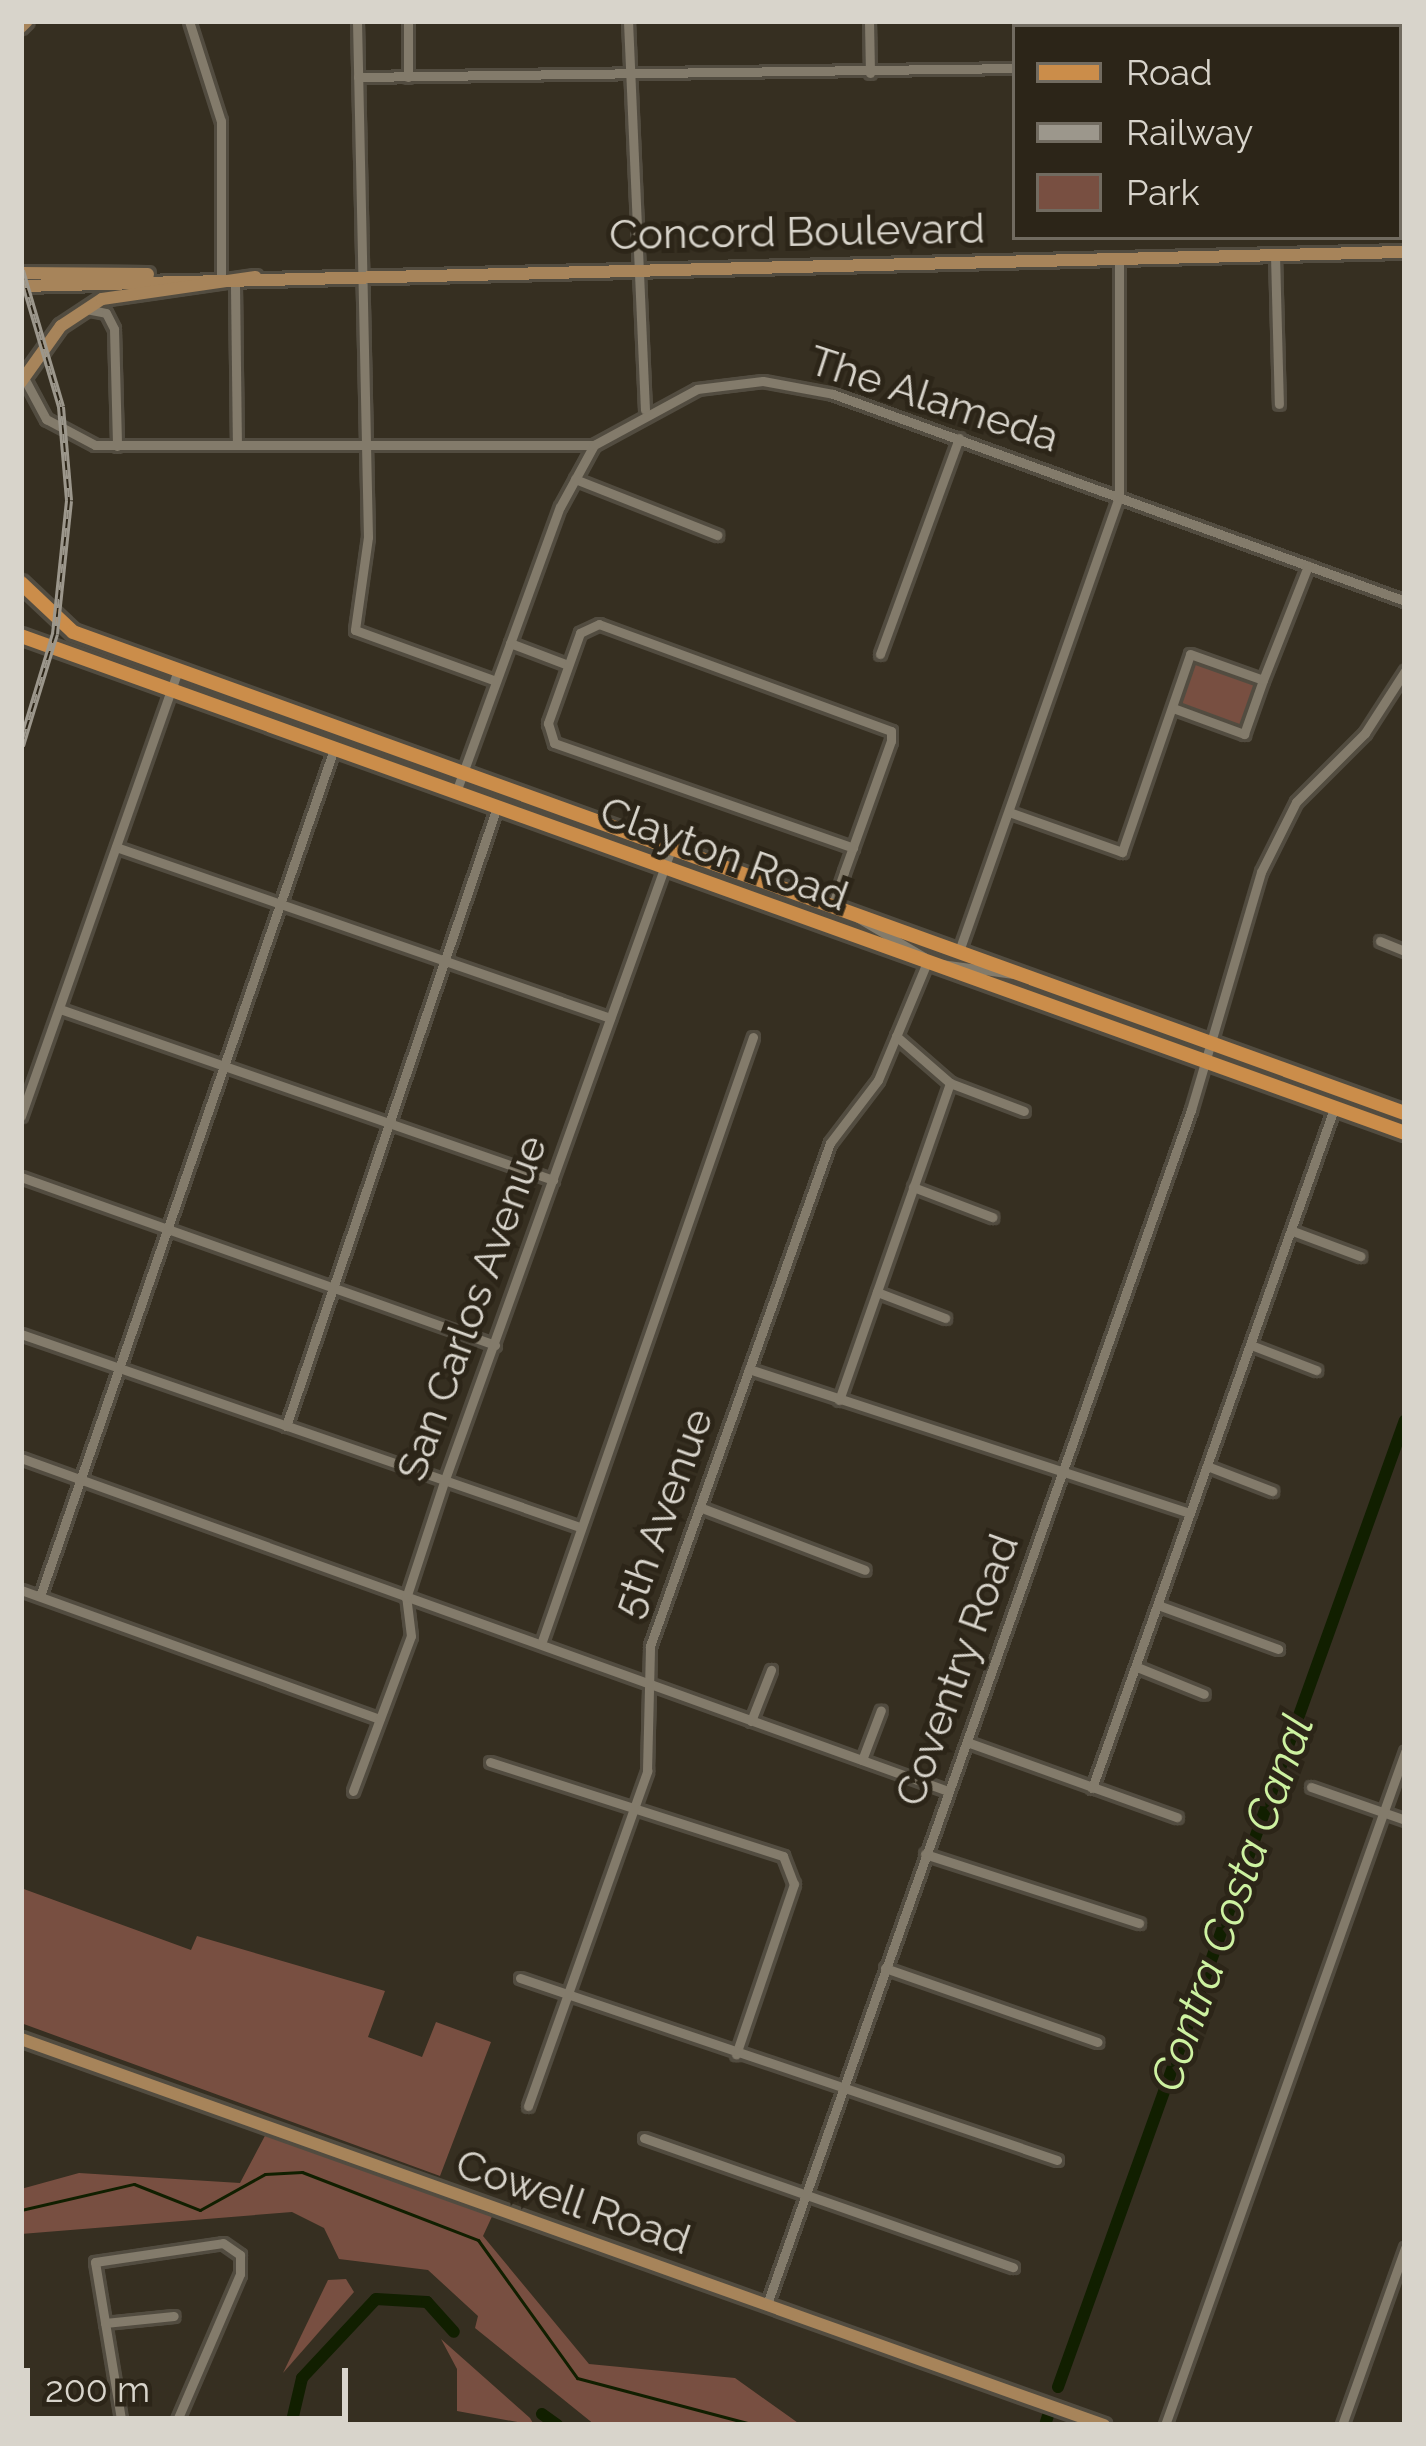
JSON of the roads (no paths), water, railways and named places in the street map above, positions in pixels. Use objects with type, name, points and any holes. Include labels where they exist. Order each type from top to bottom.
[{"type":"main road","name":"Clayton Road","points":[[21,584],[73,632],[1405,1112]]},
{"type":"main road","name":"Clayton Road","points":[[25,634],[170,692],[1405,1133]]},
{"type":"street","points":[[189,21],[221,121],[221,275]]},
{"type":"street","points":[[357,21],[365,440],[364,549],[356,630],[496,681]]},
{"type":"street","points":[[408,21],[408,76]]},
{"type":"street","points":[[628,21],[635,269],[645,410]]},
{"type":"street","points":[[869,21],[869,73]]},
{"type":"street","points":[[358,77],[629,77],[1012,68]]},
{"type":"street","name":"Concord Boulevard","points":[[21,273],[362,274],[1405,252]]},
{"type":"street","points":[[1275,255],[1279,404]]},
{"type":"street","points":[[959,951],[1119,496],[1119,258]]},
{"type":"street","name":"Concord Boulevard","points":[[83,309],[122,291],[235,286],[262,274]]},
{"type":"street","name":"Concord Boulevard","points":[[21,286],[161,276]]},
{"type":"street","points":[[235,286],[237,442]]},
{"type":"street","points":[[117,446],[112,320],[83,309],[22,380],[46,419],[117,446],[365,440],[594,445]]},
{"type":"street","name":"The Alameda","points":[[456,792],[575,478],[594,445],[645,410],[697,388],[763,381],[959,438],[1405,601]]},
{"type":"street","points":[[880,654],[959,438]]},
{"type":"street","points":[[575,478],[717,535]]},
{"type":"street","points":[[1173,708],[1244,734],[1308,566]]},
{"type":"street","points":[[832,904],[853,848],[891,741],[882,724],[599,624],[580,633],[548,723],[554,743],[853,848]]},
{"type":"street","points":[[510,643],[568,665]]},
{"type":"street","points":[[1009,812],[1122,852],[1190,654],[1263,680]]},
{"type":"street","points":[[21,1116],[178,670]]},
{"type":"street","name":"Coventry Road","points":[[767,2304],[1063,1477],[1205,1058],[1205,1040],[1282,824],[1405,670]]},
{"type":"street","points":[[40,1596],[334,749]]},
{"type":"street","points":[[286,1426],[497,807]]},
{"type":"street","points":[[116,847],[610,1018]]},
{"type":"street","name":"San Carlos Avenue","points":[[353,1792],[411,1636],[406,1598],[444,1482],[671,849]]},
{"type":"street","points":[[853,913],[928,962],[1021,973]]},
{"type":"street","points":[[1380,941],[1405,951]]},
{"type":"street","name":"5th Avenue","points":[[528,2106],[635,1810],[649,1753],[643,1683],[749,1370],[830,1143],[896,1036],[928,962]]},
{"type":"street","points":[[60,1009],[553,1180]]},
{"type":"street","points":[[896,1036],[950,1083],[1024,1111]]},
{"type":"street","points":[[541,1644],[753,1037]]},
{"type":"street","points":[[839,1400],[950,1083]]},
{"type":"street","points":[[1092,1787],[1335,1106]]},
{"type":"street","points":[[21,1177],[495,1345]]},
{"type":"street","points":[[913,1187],[992,1217]]},
{"type":"street","points":[[1293,1231],[1360,1256]]},
{"type":"street","points":[[877,1292],[945,1318]]},
{"type":"street","points":[[21,1334],[580,1527]]},
{"type":"street","points":[[1251,1345],[1316,1370]]},
{"type":"street","points":[[749,1370],[1063,1477],[1189,1513]]},
{"type":"street","points":[[21,1458],[948,1791]]},
{"type":"street","points":[[1207,1466],[1272,1491]]},
{"type":"street","points":[[702,1508],[865,1570]]},
{"type":"street","points":[[21,1590],[380,1719]]},
{"type":"street","points":[[1158,1605],[1278,1648]]},
{"type":"street","points":[[1137,1667],[1204,1694]]},
{"type":"street","points":[[752,1720],[771,1670]]},
{"type":"street","points":[[862,1760],[881,1710]]},
{"type":"street","points":[[967,1742],[1177,1817]]},
{"type":"street","points":[[1165,2425],[1405,1752]]},
{"type":"street","points":[[490,1762],[773,1850],[791,1868],[736,2054]]},
{"type":"street","points":[[1311,1787],[1405,1820]]},
{"type":"street","points":[[926,1854],[1139,1923]]},
{"type":"street","points":[[885,1968],[1096,2042]]},
{"type":"street","points":[[520,1978],[1057,2160]]},
{"type":"street","name":"Cowell Road","points":[[21,2039],[1104,2425]]},
{"type":"street","points":[[644,2138],[1013,2267]]},
{"type":"street","points":[[122,2425],[105,2323],[100,2256],[209,2242],[240,2255],[175,2425]]},
{"type":"street","points":[[1342,2425],[1405,2248]]},
{"type":"street","points":[[105,2323],[174,2316]]},
{"type":"waterway","name":"Contra Costa Canal","points":[[1058,2387],[1405,1420]]},
{"type":"waterway","points":[[21,2210],[134,2184],[200,2210],[265,2174],[302,2172],[478,2240],[577,2378],[755,2425]]},
{"type":"waterway","name":"Contra Costa Canal","points":[[291,2425],[302,2378],[376,2299],[427,2302],[454,2332]]},
{"type":"waterway","name":"Contra Costa Canal","points":[[542,2414],[557,2425]]},
{"type":"waterway","name":"Contra Costa Canal","points":[[1045,2425],[1048,2416]]},
{"type":"waterway","points":[[845,2425],[919,2425]]},
{"type":"railway","points":[[21,271],[61,407],[69,501],[55,634],[21,746]]}]
